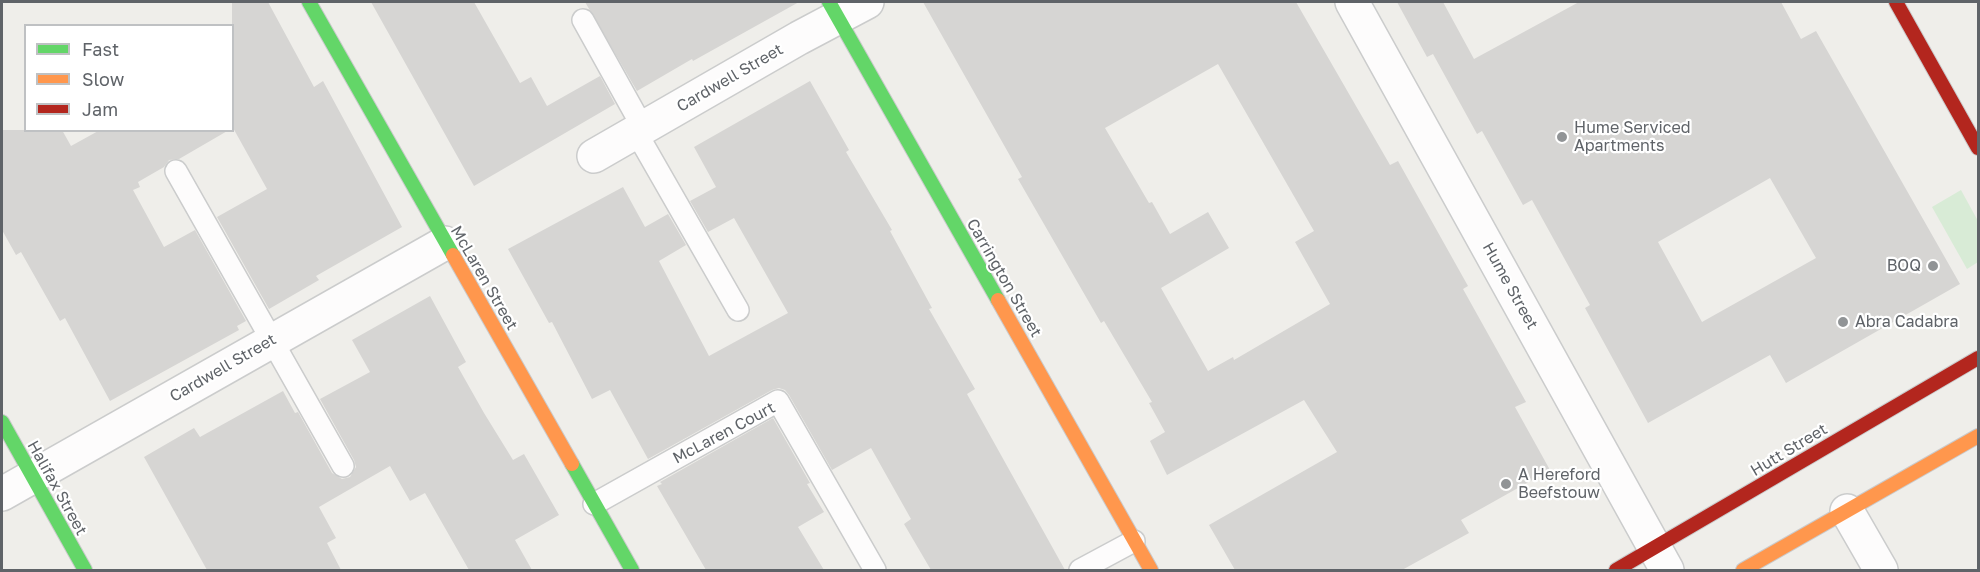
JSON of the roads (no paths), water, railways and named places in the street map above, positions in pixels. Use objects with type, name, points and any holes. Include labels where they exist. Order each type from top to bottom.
[{"type":"street","name":"McLaren Street","points":[[309,2],[632,570]]},
{"type":"street","name":"Cardwell Street","points":[[594,156],[799,38],[833,10],[867,2]]},
{"type":"street","name":"Hume Street","points":[[1352,2],[1662,559]]},
{"type":"street","points":[[1896,2],[1978,148]]},
{"type":"street","name":"Carrington Street","points":[[833,10],[1150,570]]},
{"type":"street","name":"Cardwell Street","points":[[2,494],[445,243]]},
{"type":"street","name":"Hutt Street","points":[[1616,570],[1662,559],[1978,358]]},
{"type":"street","name":"Halifax Street","points":[[2,423],[85,570]]},
{"type":"street","points":[[1743,570],[1978,436]]},
{"type":"street","points":[[1847,511],[1881,570]]},
{"type":"lane","points":[[583,20],[639,130],[738,310]]},
{"type":"lane","points":[[176,171],[343,466]]},
{"type":"lane","name":"McLaren Court","points":[[594,504],[778,401],[875,570]]},
{"type":"lane","points":[[1080,570],[1134,541]]},
{"type":"place","name":"Hume Serviced Apartments","points":[[1562,137]]},
{"type":"place","name":"BOQ","points":[[1933,266]]},
{"type":"place","name":"Abra Cadabra","points":[[1843,322]]},
{"type":"place","name":"A Hereford Beefstouw","points":[[1506,484]]}]
